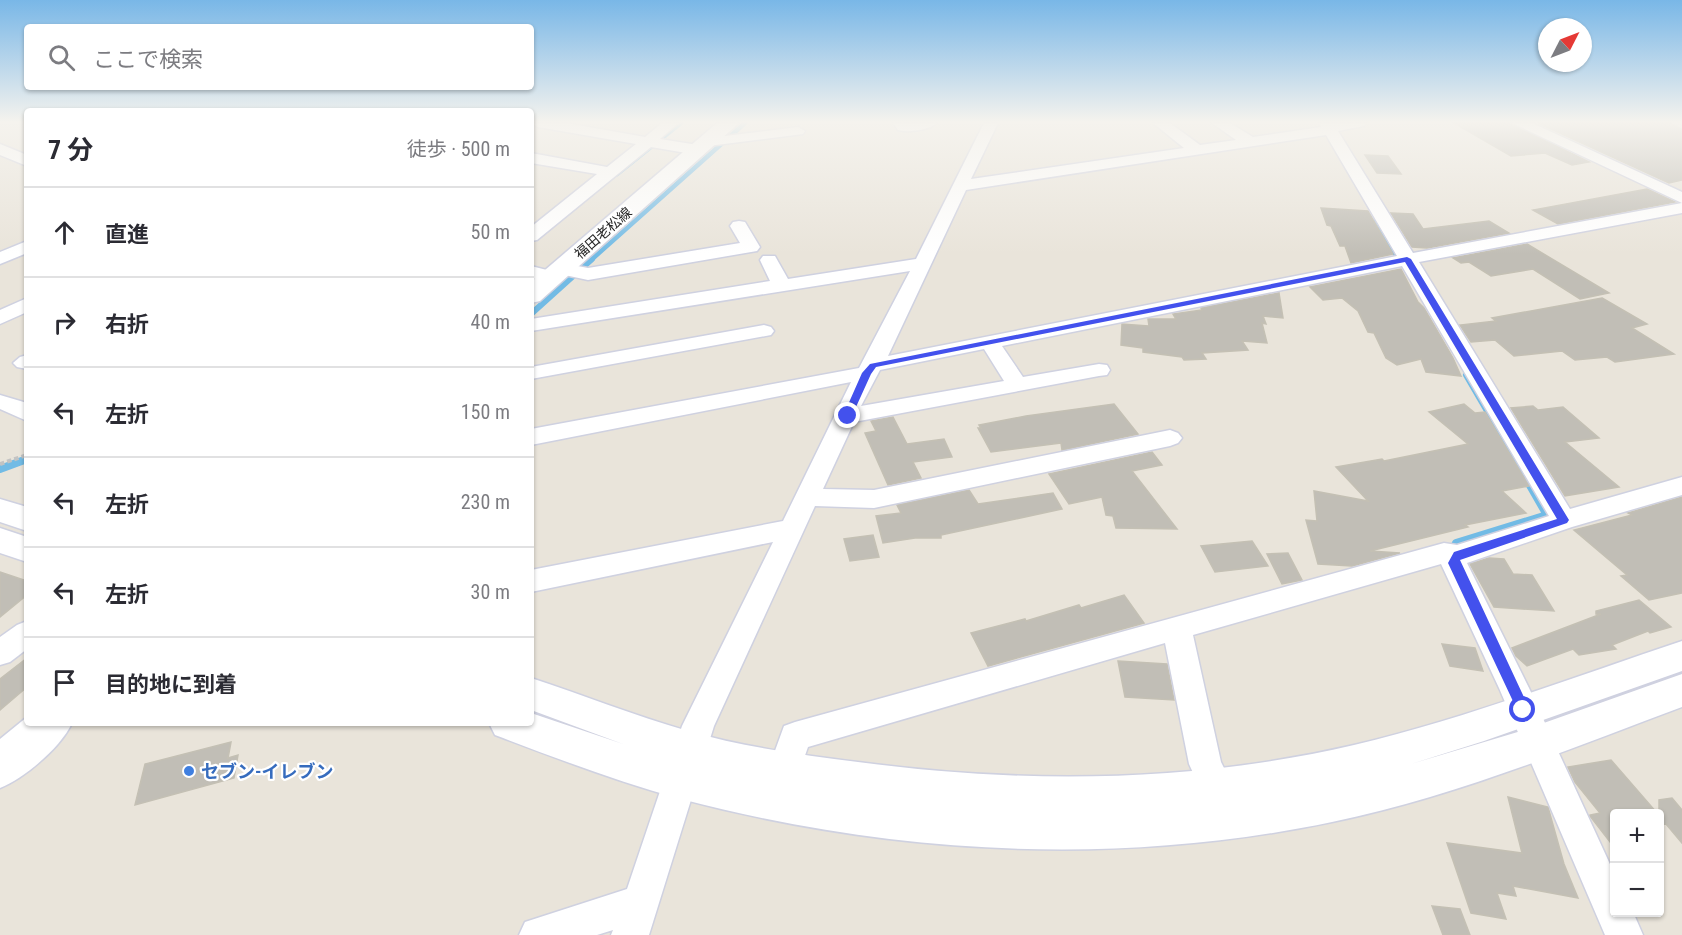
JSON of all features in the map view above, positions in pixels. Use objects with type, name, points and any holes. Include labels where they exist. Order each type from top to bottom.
[{"type":"main road","name":"福田老松線","points":[[534,294],[685,167]]},
{"type":"main road","points":[[0,767],[48,726]]},
{"type":"street","points":[[580,167],[610,172]]},
{"type":"street","points":[[534,234],[618,167]]},
{"type":"street","points":[[538,935],[636,919],[698,726],[793,528],[816,498],[923,263],[973,167]]},
{"type":"street","points":[[965,185],[1083,167]]},
{"type":"street","points":[[1349,167],[1402,260],[1564,520]]},
{"type":"street","points":[[1614,167],[1682,198]]},
{"type":"street","points":[[534,436],[1402,260],[1682,208]]},
{"type":"street","points":[[560,272],[588,274],[751,247],[738,225]]},
{"type":"street","points":[[3,256],[24,247]]},
{"type":"street","points":[[769,260],[782,286]]},
{"type":"street","points":[[534,325],[923,263]]},
{"type":"street","points":[[0,318],[24,306]]},
{"type":"street","points":[[534,372],[764,331]]},
{"type":"street","points":[[990,343],[1018,386]]},
{"type":"street","points":[[854,416],[1099,370]]},
{"type":"street","points":[[0,402],[24,411]]},
{"type":"street","points":[[816,498],[874,499],[1170,438]]},
{"type":"street","points":[[784,770],[795,736],[1452,554],[1682,486]]},
{"type":"street","points":[[0,510],[24,518]]},
{"type":"street","points":[[534,580],[793,528]]},
{"type":"street","points":[[0,540],[24,549]]},
{"type":"street","points":[[1452,554],[1454,563],[1624,935]]},
{"type":"street","points":[[1177,629],[1205,764],[1217,788]]},
{"type":"street","points":[[0,653],[24,635]]},
{"type":"street","points":[[534,695],[746,795],[879,819],[976,827],[1064,829],[1152,827],[1255,817],[1424,780],[1530,726],[1682,656]]},
{"type":"street","points":[[522,726],[686,765],[784,770],[922,790],[1024,796],[1125,796],[1217,788],[1354,763],[1530,726],[1682,690]]},
{"type":"path","points":[[0,464],[24,456]]},
{"type":"building","points":[[1373,167],[1396,167],[1401,174],[1377,173]]},
{"type":"building","points":[[1633,167],[1682,167],[1682,180],[1669,183]]},
{"type":"building","points":[[1647,189],[1675,202],[1558,224],[1533,210]]},
{"type":"building","points":[[1321,208],[1368,211],[1393,254],[1351,263],[1345,246],[1340,246],[1331,226],[1327,225]]},
{"type":"building","points":[[1391,213],[1413,214],[1423,229],[1489,221],[1509,233],[1427,248],[1412,247]]},
{"type":"building","points":[[1527,244],[1609,293],[1580,299],[1533,269],[1491,276],[1469,262],[1461,263],[1453,258]]},
{"type":"building","points":[[1401,269],[1418,302],[1424,308],[1453,358],[1461,376],[1426,372],[1421,359],[1397,365],[1386,358],[1374,333],[1368,332],[1358,311],[1342,298],[1323,300],[1310,287]]},
{"type":"building","points":[[1279,293],[1283,318],[1263,316],[1266,324],[1262,323],[1267,343],[1242,341],[1248,350],[1202,353],[1206,359],[1184,360],[1182,357],[1143,352],[1143,348],[1121,345],[1122,324],[1149,326],[1148,319],[1176,319],[1173,314]]},
{"type":"building","points":[[1602,298],[1647,324],[1632,328],[1674,354],[1615,362],[1607,357],[1575,360],[1562,351],[1514,356],[1495,340],[1471,342],[1460,325],[1496,321],[1492,318]]},
{"type":"building","points":[[1114,404],[1138,434],[1062,450],[1061,443],[991,452],[978,428],[981,428],[979,425],[1026,416]]},
{"type":"building","points":[[1464,404],[1475,413],[1485,412],[1529,486],[1502,491],[1526,513],[1465,525],[1468,527],[1370,551],[1400,553],[1352,566],[1318,564],[1306,520],[1317,521],[1314,491],[1368,501],[1336,467],[1382,459],[1384,461],[1468,444],[1429,412]]},
{"type":"building","points":[[1533,406],[1538,410],[1563,407],[1599,438],[1565,442],[1619,487],[1565,496],[1511,408]]},
{"type":"building","points":[[893,417],[907,444],[944,439],[952,457],[913,462],[921,478],[888,485],[865,433],[876,431],[871,421]]},
{"type":"building","points":[[1152,452],[1162,465],[1132,471],[1177,529],[1116,528],[1113,516],[1106,515],[1102,497],[1069,504],[1049,474]]},
{"type":"building","points":[[969,490],[978,504],[1053,493],[1062,509],[941,535],[941,538],[915,538],[883,543],[876,516],[901,513],[897,505]]},
{"type":"building","points":[[1682,497],[1682,593],[1649,600],[1621,576],[1627,575],[1574,530],[1632,515],[1628,513]]},
{"type":"building","points":[[873,535],[879,557],[850,561],[844,539]]},
{"type":"building","points":[[1252,541],[1268,566],[1215,572],[1201,546]]},
{"type":"building","points":[[1288,553],[1302,580],[1282,584],[1267,554]]},
{"type":"building","points":[[1489,558],[1504,559],[1513,574],[1532,575],[1554,611],[1494,607],[1470,564]]},
{"type":"building","points":[[0,572],[24,580],[24,597],[0,617]]},
{"type":"building","points":[[1124,595],[1144,623],[988,666],[971,633],[1025,619],[1026,621],[1079,605],[1081,608]]},
{"type":"building","points":[[1639,600],[1671,627],[1650,633],[1648,631],[1612,645],[1616,649],[1579,655],[1573,649],[1527,666],[1516,656],[1512,648],[1601,614],[1596,614],[1596,611]]},
{"type":"building","points":[[1442,644],[1475,648],[1483,671],[1450,666]]},
{"type":"building","points":[[24,660],[24,690],[0,710],[0,679]]},
{"type":"building","points":[[1118,661],[1167,664],[1174,700],[1125,697]]},
{"type":"building","name":"セブン-イレブン","points":[[231,742],[228,758],[238,755],[234,778],[135,805],[145,764]]},
{"type":"building","points":[[1611,760],[1654,809],[1610,809],[1610,842],[1590,816],[1600,813],[1575,782],[1568,767]]},
{"type":"building","points":[[1508,797],[1548,807],[1564,864],[1578,898],[1513,886],[1516,896],[1497,893],[1506,919],[1471,913],[1447,843],[1522,853]]},
{"type":"building","points":[[1672,798],[1682,810],[1682,843],[1664,824],[1664,809],[1659,809],[1659,800]]},
{"type":"building","points":[[1432,906],[1460,909],[1470,935],[1443,935]]},
{"type":"waterway","points":[[617,174],[626,167]]},
{"type":"waterway","points":[[590,261],[696,167]]},
{"type":"waterway","points":[[1376,219],[1399,261]]},
{"type":"waterway","points":[[534,311],[592,259]]},
{"type":"waterway","points":[[1466,375],[1501,435]]},
{"type":"waterway","points":[[1451,553],[1456,543],[1547,515],[1500,433]]},
{"type":"waterway","points":[[0,469],[24,460]]},
{"type":"place","name":"セブン-イレブン","points":[[189,771]]},
{"type":"route","points":[[848,416],[867,373],[873,365],[1407,259],[1564,520],[1458,555],[1454,559],[1523,710]]}]
